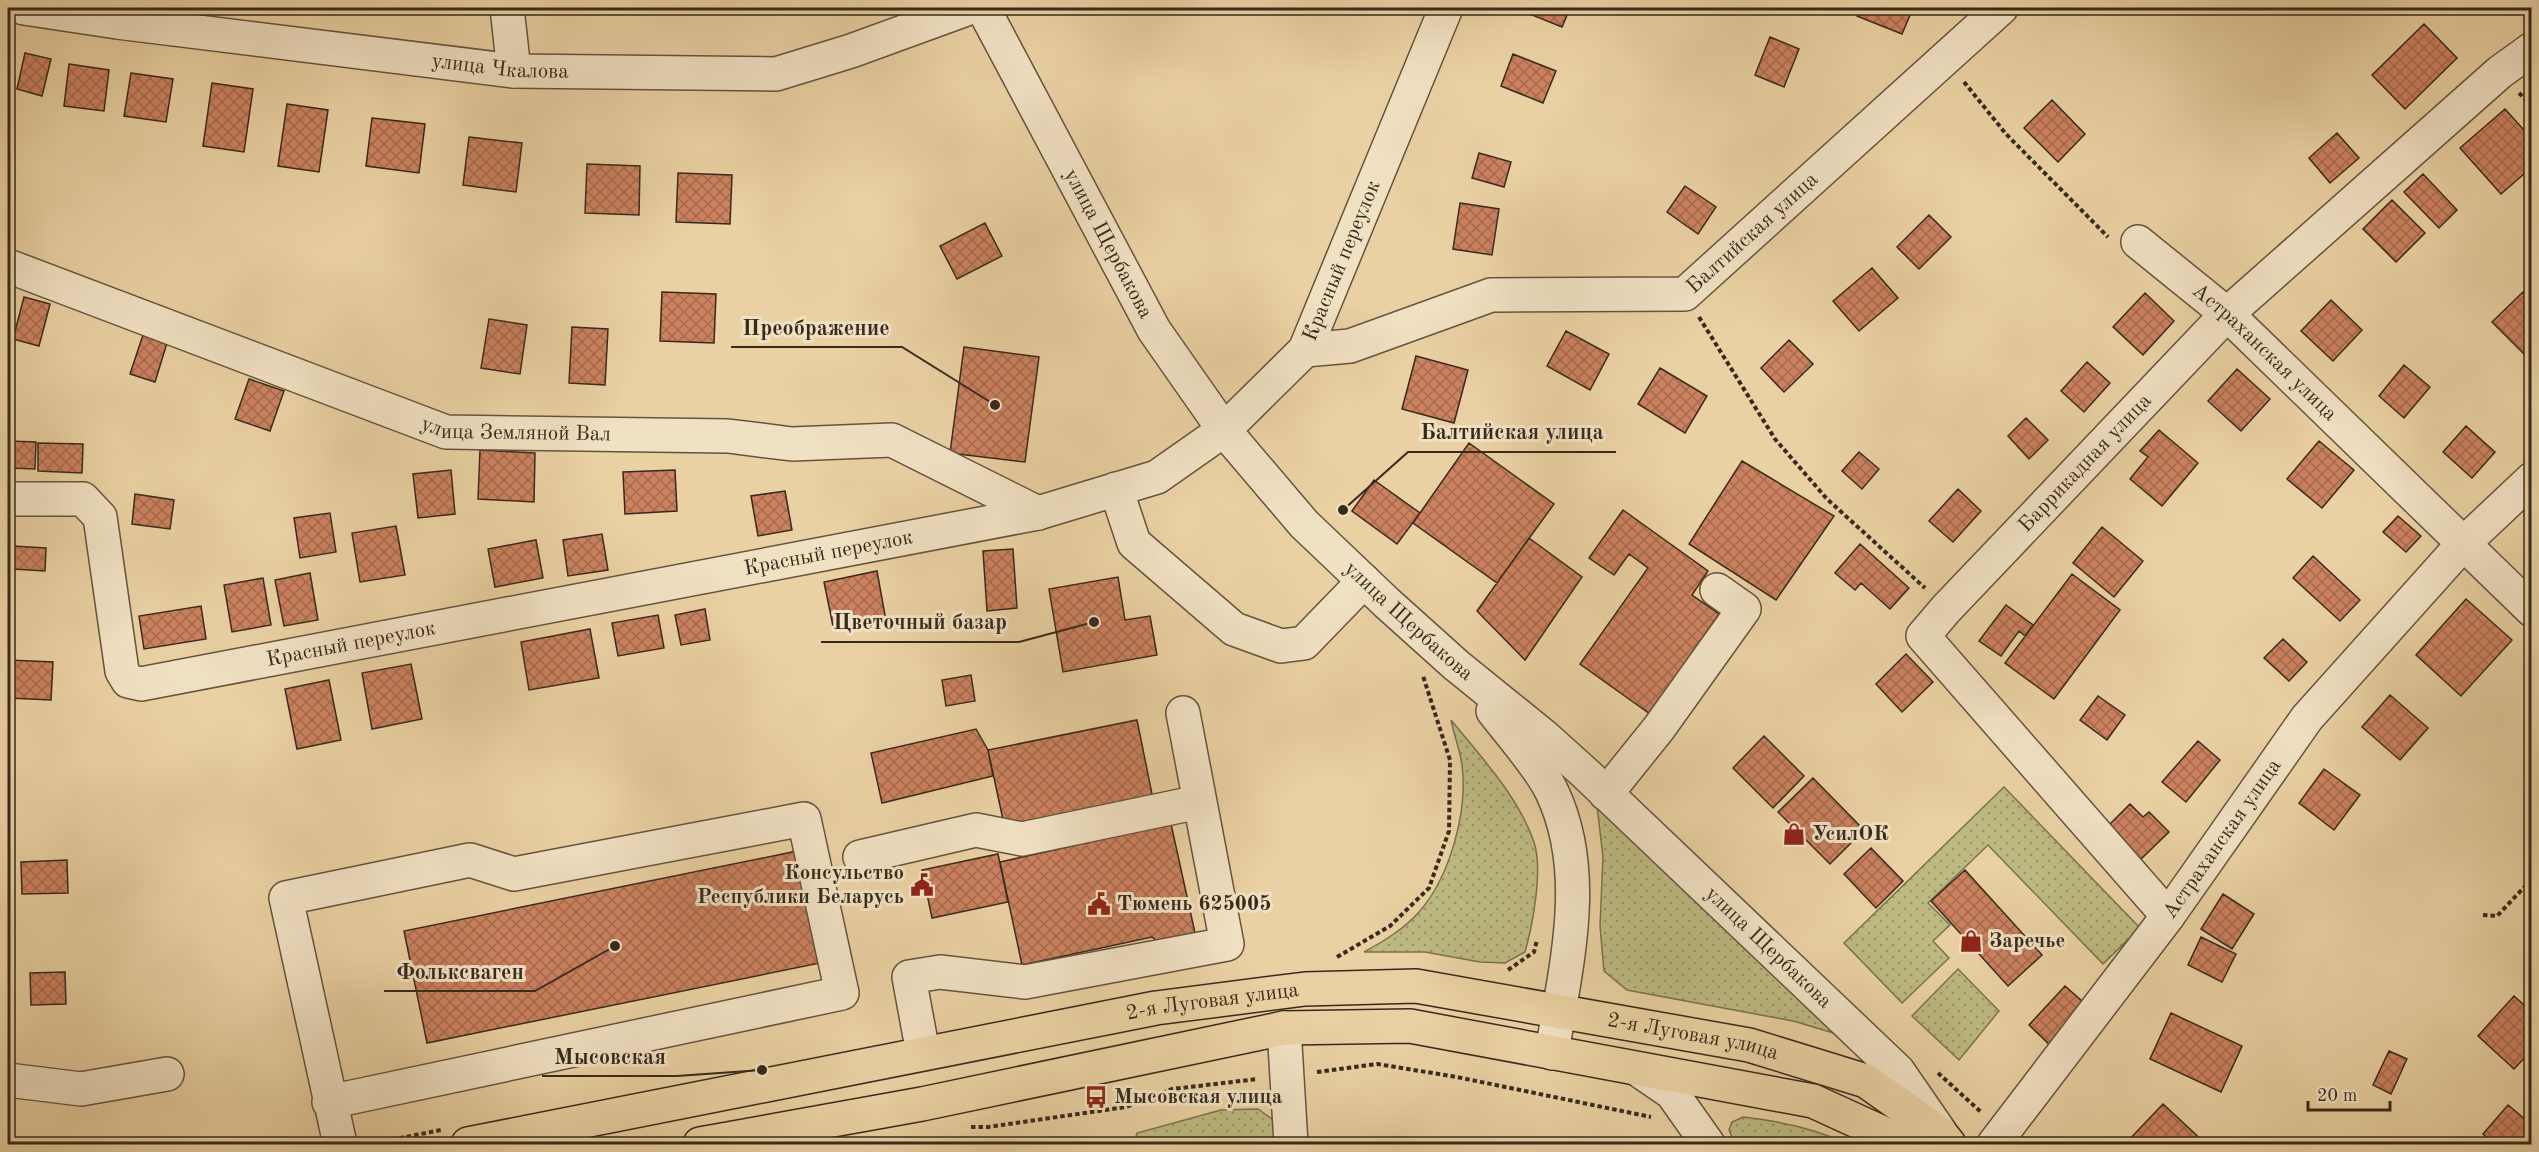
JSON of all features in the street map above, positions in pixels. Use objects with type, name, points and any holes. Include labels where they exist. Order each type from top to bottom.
[{"type":"main road","name":"2-я Луговая улица","points":[[468,1144],[1156,1008],[1305,989],[1416,986],[1749,1045],[1866,1081],[1945,1139]]},
{"type":"main road","name":"2-я Луговая улица","points":[[700,1144],[922,1104],[1284,1028],[1410,1026],[1813,1101],[1907,1144]]},
{"type":"street","name":"улица Чкалова","points":[[24,8],[164,17],[514,71],[776,74],[851,51],[969,8]]},
{"type":"street","points":[[507,8],[514,71]]},
{"type":"street","name":"улица Щербакова","points":[[983,8],[1154,330],[1224,430],[1304,524],[1456,665],[1545,736],[1898,1071],[1945,1139]]},
{"type":"street","name":"Красный переулок","points":[[8,499],[83,499],[100,517],[122,671],[128,681],[141,684],[1038,513],[1157,477],[1224,430],[1305,350],[1446,8]]},
{"type":"street","name":"Балтийская улица","points":[[1305,350],[1350,346],[1491,295],[1685,294],[2001,8]]},
{"type":"street","name":"Баррикадная улица","points":[[2168,916],[1923,636],[1946,609],[2227,314],[2500,72],[2532,49]]},
{"type":"street","name":"Астраханская улица","points":[[2138,242],[2227,314],[2532,610]]},
{"type":"street","name":"улица Земляной Вал","points":[[8,266],[446,432],[728,436],[792,444],[892,440],[1038,513]]},
{"type":"street","name":"Астраханская улица","points":[[1994,1144],[2168,916],[2307,718],[2463,544],[2532,479]]},
{"type":"street","points":[[1116,489],[1134,543],[1234,629],[1244,633],[1281,646],[1304,643],[1364,581]]},
{"type":"street","points":[[1606,794],[1659,728],[1744,609],[1717,590]]},
{"type":"street","points":[[1456,665],[1508,729],[1551,791],[1568,833],[1573,882],[1571,928],[1552,1053]]},
{"type":"street","points":[[923,1053],[909,977],[940,972],[1025,982],[1227,944],[1182,713]]},
{"type":"street","points":[[860,857],[976,830],[1022,839],[1199,802]]},
{"type":"street","points":[[329,1102],[842,993],[804,819],[514,874],[470,860],[286,898],[329,1102],[340,1144]]},
{"type":"street","points":[[1284,1028],[1292,1144]]},
{"type":"street","points":[[1637,1069],[1672,1093],[1701,1134]]},
{"type":"street","points":[[8,1080],[81,1089],[167,1074]]},
{"type":"path","points":[[1945,58],[2006,134],[2109,238],[2138,242]]},
{"type":"path","points":[[1685,294],[1775,439],[1827,499],[1878,543],[1946,609]]},
{"type":"path","points":[[2483,915],[2497,916],[2532,879]]},
{"type":"path","points":[[1500,971],[1511,970],[1533,952],[1540,932]]},
{"type":"path","points":[[1330,960],[1341,961]]},
{"type":"path","points":[[966,1126],[988,1127],[1126,1107],[1172,1089],[1377,1064],[1457,1077],[1651,1117],[1664,1128],[1701,1134]]},
{"type":"shaded area","points":[[1451,720],[1509,793],[1527,825],[1537,853],[1536,897],[1525,952],[1505,963],[1480,962],[1425,952],[1364,952],[1407,924],[1419,912],[1440,881],[1448,862],[1459,822],[1463,783],[1461,759]]},
{"type":"shaded area","points":[[2004,787],[2140,928],[2103,964],[1988,845],[1928,903],[1950,925],[1933,941],[1949,958],[1902,1003],[1844,943]]},
{"type":"shaded area","points":[[1597,806],[1837,1034],[1793,1021],[1627,990],[1604,971],[1600,926],[1603,857]]},
{"type":"shaded area","points":[[1958,969],[1999,1011],[1959,1060],[1912,1016]]},
{"type":"shaded area","points":[[1258,1109],[1278,1123],[1283,1144],[1134,1144],[1137,1133],[1221,1110]]},
{"type":"shaded area","points":[[1743,1117],[1797,1126],[1848,1144],[1735,1144],[1729,1130],[1732,1122]]},
{"type":"building","points":[[1524,8],[1570,8],[1562,27],[1522,11]]},
{"type":"building","points":[[1860,8],[1913,8],[1902,34],[1857,16]]},
{"type":"building","points":[[2424,24],[2457,58],[2405,109],[2372,75]]},
{"type":"building","points":[[1770,37],[1799,49],[1784,87],[1755,75]]},
{"type":"building","points":[[25,53],[51,59],[42,96],[17,89]]},
{"type":"building","points":[[1513,54],[1556,71],[1543,103],[1501,86]]},
{"type":"building","points":[[69,64],[109,70],[104,111],[64,106]]},
{"type":"building","points":[[131,73],[173,79],[166,122],[124,116]]},
{"type":"building","points":[[8,77],[15,79],[8,110]]},
{"type":"building","points":[[212,83],[253,89],[244,152],[203,146]]},
{"type":"building","points":[[2052,100],[2085,134],[2058,162],[2024,128]]},
{"type":"building","points":[[287,104],[328,110],[319,172],[278,166]]},
{"type":"building","points":[[2505,109],[2532,139],[2532,167],[2501,194],[2460,148]]},
{"type":"building","points":[[372,118],[425,124],[419,173],[366,166]]},
{"type":"building","points":[[2337,133],[2359,158],[2330,183],[2309,158]]},
{"type":"building","points":[[469,137],[522,143],[516,192],[463,185]]},
{"type":"building","points":[[1479,153],[1511,162],[1504,187],[1472,178]]},
{"type":"building","points":[[587,164],[640,166],[639,215],[585,213]]},
{"type":"building","points":[[678,173],[732,175],[730,224],[676,222]]},
{"type":"building","points":[[2423,174],[2457,210],[2439,228],[2404,192]]},
{"type":"building","points":[[1685,186],[1716,207],[1698,234],[1667,212]]},
{"type":"building","points":[[2392,200],[2425,233],[2396,262],[2363,229]]},
{"type":"building","points":[[1460,203],[1499,209],[1492,255],[1453,249]]},
{"type":"building","points":[[1929,215],[1951,237],[1919,269],[1897,247]]},
{"type":"building","points":[[985,223],[1002,256],[957,279],[940,246]]},
{"type":"building","points":[[1872,268],[1898,298],[1859,331],[1833,301]]},
{"type":"building","points":[[662,292],[716,294],[714,343],[660,341]]},
{"type":"building","points":[[2523,292],[2532,301],[2532,350],[2526,356],[2492,322]]},
{"type":"building","points":[[2145,293],[2174,321],[2143,355],[2113,327]]},
{"type":"building","points":[[24,297],[50,304],[39,346],[13,339]]},
{"type":"building","points":[[2331,300],[2362,330],[2333,361],[2301,331]]},
{"type":"building","points":[[489,319],[527,325],[520,374],[481,368]]},
{"type":"building","points":[[572,327],[608,329],[605,385],[569,383]]},
{"type":"building","points":[[1566,331],[1609,354],[1590,390],[1547,366]]},
{"type":"building","points":[[143,335],[167,343],[155,382],[130,374]]},
{"type":"building","points":[[1789,340],[1813,364],[1784,392],[1761,368]]},
{"type":"building","points":[[964,347],[1039,357],[1025,462],[950,453]]},
{"type":"building","points":[[1416,356],[1468,370],[1454,423],[1402,409]]},
{"type":"building","points":[[2087,362],[2110,383],[2084,412],[2061,391]]},
{"type":"building","points":[[2404,365],[2430,387],[2404,418],[2379,396]]},
{"type":"building","points":[[1660,368],[1707,396],[1685,433],[1638,404]]},
{"type":"building","points":[[2237,369],[2270,399],[2241,431],[2208,401]]},
{"type":"building","points":[[249,379],[284,391],[270,431],[235,419]]},
{"type":"building","points":[[2026,418],[2048,440],[2029,459],[2008,436]]},
{"type":"building","points":[[2466,426],[2495,452],[2472,478],[2443,452]]},
{"type":"building","points":[[2159,430],[2198,463],[2162,506],[2130,479],[2148,457],[2140,451]]},
{"type":"building","points":[[8,441],[36,442],[35,469],[8,468]]},
{"type":"building","points":[[2319,441],[2354,470],[2322,508],[2287,479]]},
{"type":"building","points":[[38,443],[83,444],[82,473],[38,471]]},
{"type":"building","points":[[1469,443],[1554,504],[1497,583],[1413,523]]},
{"type":"building","points":[[480,450],[535,453],[534,502],[478,499]]},
{"type":"building","points":[[1859,452],[1879,469],[1862,489],[1842,471]]},
{"type":"building","points":[[1742,461],[1834,516],[1776,600],[1689,544]]},
{"type":"building","points":[[451,470],[455,514],[418,518],[413,474]]},
{"type":"building","points":[[675,470],[677,511],[625,514],[623,472]]},
{"type":"building","points":[[1374,480],[1420,513],[1397,544],[1352,511]]},
{"type":"building","points":[[1958,489],[1981,511],[1953,542],[1929,521]]},
{"type":"building","points":[[785,491],[792,530],[758,536],[751,496]]},
{"type":"building","points":[[135,494],[174,500],[170,529],[132,524]]},
{"type":"building","points":[[1623,510],[1708,571],[1692,595],[1719,614],[1650,714],[1580,664],[1648,568],[1629,554],[1614,575],[1589,558]]},
{"type":"building","points":[[330,513],[336,552],[300,558],[294,518]]},
{"type":"building","points":[[2398,516],[2421,536],[2406,552],[2383,532]]},
{"type":"building","points":[[396,526],[405,575],[360,582],[352,533]]},
{"type":"building","points":[[2102,527],[2143,561],[2114,597],[2073,563]]},
{"type":"building","points":[[602,534],[608,570],[568,576],[563,540]]},
{"type":"building","points":[[1529,538],[1582,577],[1525,660],[1477,611]]},
{"type":"building","points":[[536,540],[543,578],[495,587],[488,549]]},
{"type":"building","points":[[1860,544],[1909,588],[1890,609],[1861,583],[1855,590],[1835,573]]},
{"type":"building","points":[[13,546],[46,548],[45,571],[13,569]]},
{"type":"building","points":[[1013,549],[1017,608],[987,611],[983,551]]},
{"type":"building","points":[[2313,556],[2360,600],[2340,621],[2293,578]]},
{"type":"building","points":[[877,571],[886,621],[834,631],[824,582]]},
{"type":"building","points":[[310,573],[318,620],[284,626],[275,580]]},
{"type":"building","points":[[2072,574],[2120,610],[2054,699],[2005,663]]},
{"type":"building","points":[[1118,577],[1125,620],[1150,616],[1157,655],[1063,672],[1049,589]]},
{"type":"building","points":[[263,578],[271,625],[232,632],[224,585]]},
{"type":"building","points":[[2466,599],[2512,640],[2461,696],[2416,655]]},
{"type":"building","points":[[2006,605],[2033,625],[2025,636],[2019,631],[2001,656],[1979,641]]},
{"type":"building","points":[[201,606],[206,639],[144,649],[139,616]]},
{"type":"building","points":[[705,609],[710,640],[681,645],[675,615]]},
{"type":"building","points":[[658,615],[664,648],[618,656],[612,623]]},
{"type":"building","points":[[590,629],[599,678],[529,690],[521,642]]},
{"type":"building","points":[[2283,639],[2307,662],[2289,681],[2264,658]]},
{"type":"building","points":[[1906,654],[1933,682],[1902,712],[1876,684]]},
{"type":"building","points":[[8,660],[53,662],[51,700],[8,698]]},
{"type":"building","points":[[411,664],[422,719],[372,729],[362,673]]},
{"type":"building","points":[[971,675],[975,701],[946,706],[942,680]]},
{"type":"building","points":[[329,680],[341,740],[297,749],[285,689]]},
{"type":"building","points":[[2390,695],[2428,728],[2400,760],[2362,727]]},
{"type":"building","points":[[2098,696],[2125,715],[2107,740],[2080,720]]},
{"type":"building","points":[[1137,720],[1153,799],[1005,829],[988,750]]},
{"type":"building","points":[[976,729],[988,750],[993,776],[882,803],[871,753]]},
{"type":"building","points":[[1764,736],[1804,776],[1773,808],[1733,768]]},
{"type":"building","points":[[2198,741],[2220,760],[2186,802],[2162,782]]},
{"type":"building","points":[[2324,769],[2360,795],[2334,830],[2299,803]]},
{"type":"building","points":[[1813,778],[1864,830],[1830,864],[1778,812]]},
{"type":"building","points":[[2130,804],[2143,817],[2149,812],[2169,832],[2137,863],[2105,829]]},
{"type":"building","points":[[1171,824],[1197,942],[1166,948],[1152,937],[1022,965],[1000,862]]},
{"type":"building","points":[[1871,848],[1903,881],[1876,908],[1844,874]]},
{"type":"building","points":[[802,850],[825,962],[427,1043],[404,931]]},
{"type":"building","points":[[998,854],[1008,902],[932,918],[922,870]]},
{"type":"building","points":[[67,860],[68,893],[22,894],[21,862]]},
{"type":"building","points":[[1965,870],[2042,955],[2008,986],[1931,901]]},
{"type":"building","points":[[2223,894],[2254,914],[2232,949],[2201,929]]},
{"type":"building","points":[[2201,937],[2236,954],[2222,982],[2188,965]]},
{"type":"building","points":[[65,972],[66,1004],[31,1005],[30,973]]},
{"type":"building","points":[[2065,986],[2091,1009],[2054,1049],[2029,1025]]},
{"type":"building","points":[[2514,996],[2532,1012],[2532,1050],[2514,1069],[2478,1036]]},
{"type":"building","points":[[2171,1013],[2242,1046],[2221,1092],[2150,1059]]},
{"type":"building","points":[[2389,1051],[2407,1059],[2391,1094],[2373,1085]]},
{"type":"building","points":[[2163,1104],[2206,1144],[2125,1144]]},
{"type":"building","points":[[2508,1105],[2532,1125],[2532,1142],[2529,1144],[2494,1144],[2483,1134]]},
{"type":"place","name":"Преображение","points":[[995,405]]},
{"type":"place","name":"Балтийская улица","points":[[1343,510]]},
{"type":"place","name":"Цветочный базар","points":[[1094,622]]},
{"type":"place","name":"УсилОК","points":[[1794,834]]},
{"type":"place","name":"Консульство Республики Беларусь","points":[[922,885]]},
{"type":"place","name":"Тюмень 625005","points":[[1099,904]]},
{"type":"place","name":"Заречье","points":[[1971,941]]},
{"type":"place","name":"Фольксваген","points":[[615,946]]},
{"type":"place","name":"Мысовская","points":[[762,1070]]},
{"type":"place","name":"Мысовская улица","points":[[1096,1097]]}]
